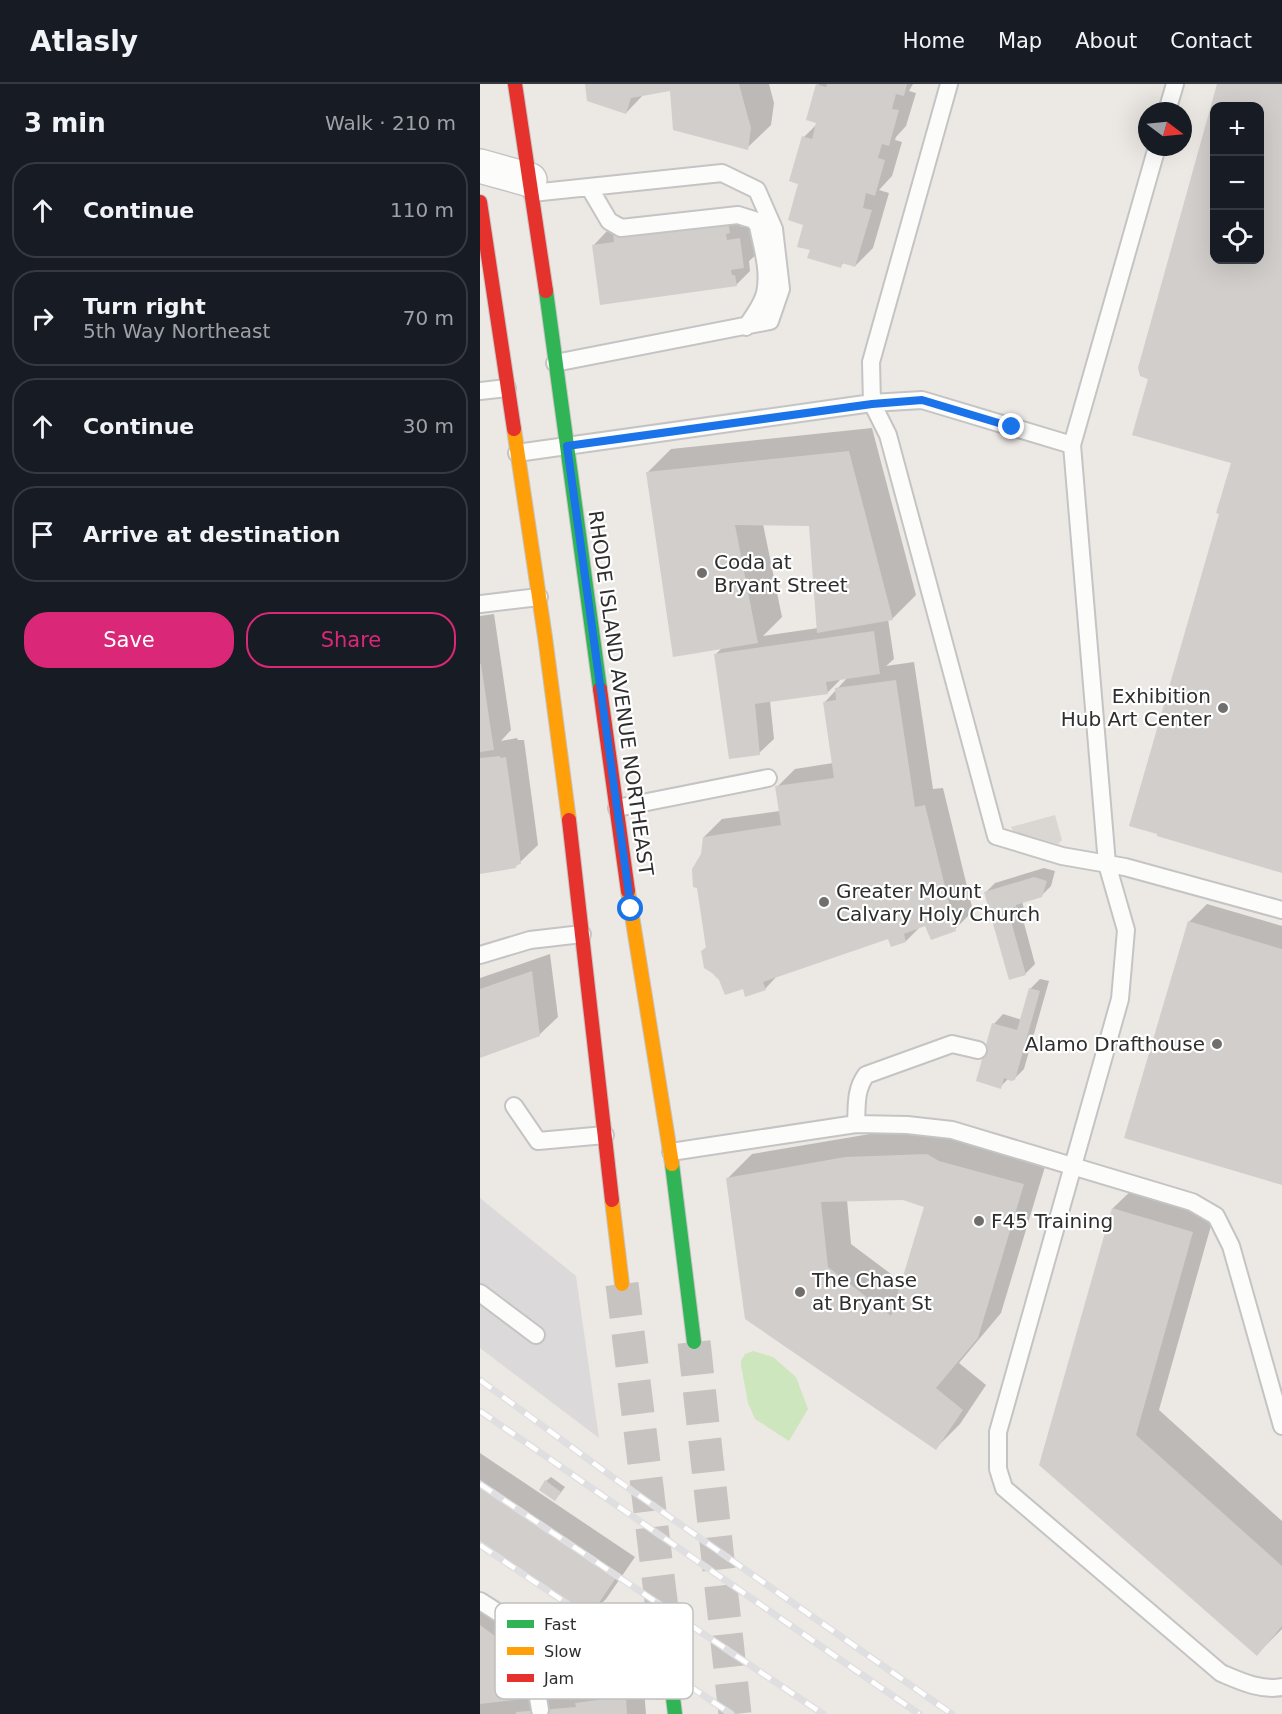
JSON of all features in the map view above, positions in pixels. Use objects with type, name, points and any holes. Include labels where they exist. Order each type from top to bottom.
[{"type":"main road","name":"RHODE ISLAND AVENUE NORTHEAST","points":[[515,84],[631,909],[671,1152],[694,1342]]},
{"type":"main road","points":[[480,202],[565,783],[622,1284]]},
{"type":"main road","points":[[673,1699],[675,1714]]},
{"type":"street","points":[[480,166],[531,187]]},
{"type":"lane","points":[[949,84],[871,363],[872,404],[888,435],[996,836],[1062,856],[1125,867],[1282,910]]},
{"type":"lane","points":[[1170,102],[1175,84]]},
{"type":"lane","points":[[1154,156],[1072,445],[1107,864],[1126,930],[1120,999],[998,1432],[998,1469],[1004,1488],[1221,1673],[1250,1685],[1282,1687]]},
{"type":"lane","points":[[531,187],[589,187],[722,173],[757,190],[774,229],[781,289],[770,321],[555,363]]},
{"type":"lane","points":[[589,187],[609,221],[621,228],[738,215],[754,220],[758,226],[767,271],[765,294],[746,327]]},
{"type":"lane","points":[[480,391],[507,388]]},
{"type":"lane","points":[[517,453],[872,404],[922,400],[1072,445]]},
{"type":"lane","points":[[480,604],[539,597]]},
{"type":"lane","points":[[617,808],[768,778]]},
{"type":"lane","points":[[480,955],[530,940],[582,934]]},
{"type":"lane","points":[[856,1124],[857,1093],[866,1075],[952,1044],[978,1050]]},
{"type":"lane","points":[[514,1106],[538,1141],[605,1135]]},
{"type":"lane","points":[[671,1152],[856,1124],[907,1125],[952,1130],[1192,1202],[1216,1216],[1231,1246],[1282,1426]]},
{"type":"lane","points":[[480,1293],[536,1335]]},
{"type":"lane","points":[[480,1601],[495,1611]]},
{"type":"lane","points":[[538,1699],[540,1710]]},
{"type":"shaded area","points":[[1055,815],[1062,840],[1058,844],[1013,831],[1011,827]]},
{"type":"shaded area","points":[[480,1198],[576,1276],[599,1438],[480,1348]]},
{"type":"green space","points":[[753,1351],[773,1357],[796,1377],[808,1409],[789,1441],[755,1419],[748,1403],[741,1361],[745,1354]]},
{"type":"building","points":[[585,84],[739,84],[751,128],[748,150],[673,130],[670,91],[631,98],[626,114],[587,101]]},
{"type":"building","points":[[816,84],[826,87],[827,84],[907,84],[904,96],[896,94],[892,109],[899,110],[889,146],[882,144],[878,158],[885,160],[875,196],[866,193],[863,208],[872,210],[855,267],[842,263],[841,268],[807,258],[810,250],[797,247],[803,225],[788,220],[798,184],[789,181],[802,136],[812,139],[816,123],[806,120]]},
{"type":"building","points":[[1217,84],[1282,84],[1282,873],[1129,826],[1219,514],[1216,513],[1231,463],[1132,435],[1148,379],[1140,376],[1138,368],[1210,109],[1210,264],[1264,264],[1264,102],[1212,102]]},
{"type":"building","points":[[728,222],[730,233],[726,234],[727,240],[740,238],[744,268],[731,270],[732,275],[735,275],[737,286],[600,305],[592,245],[614,242],[613,234],[690,224]]},
{"type":"building","name":"Coda at Bryant Street","points":[[849,451],[893,620],[817,633],[809,526],[735,525],[758,643],[673,657],[646,472]]},
{"type":"building","points":[[874,631],[880,674],[826,682],[828,694],[755,704],[760,755],[729,759],[714,654]]},
{"type":"building","points":[[480,664],[494,750],[480,752]]},
{"type":"building","name":"Greater Mount Calvary Holy Church","points":[[896,680],[915,807],[925,805],[956,931],[931,940],[925,926],[904,934],[906,942],[891,947],[888,939],[763,982],[766,990],[745,997],[743,989],[725,995],[719,980],[704,968],[701,951],[706,948],[697,888],[693,887],[692,869],[701,854],[703,837],[781,825],[775,786],[834,778],[823,702],[836,700],[835,688]]},
{"type":"building","points":[[500,756],[500,758],[506,757],[521,864],[516,865],[516,868],[480,874],[480,758]]},
{"type":"building","points":[[1034,877],[1047,881],[1042,897],[1012,908],[1016,920],[1011,921],[1026,975],[1009,980],[984,892]]},
{"type":"building","name":"Alamo Drafthouse","points":[[1188,921],[1282,949],[1282,1185],[1124,1138]]},
{"type":"building","points":[[532,971],[540,1036],[480,1058],[480,989]]},
{"type":"building","points":[[1029,988],[1040,991],[1015,1080],[1004,1078],[1001,1089],[976,1081],[992,1023],[1017,1030]]},
{"type":"building","name":"The Chase at Bryant St","points":[[927,1154],[939,1161],[1024,1184],[978,1338],[936,1388],[963,1410],[936,1450],[745,1319],[726,1178],[845,1157]],"holes":[[[903,1200],[924,1207],[891,1316],[828,1267],[821,1202]]]},
{"type":"building","points":[[1112,1208],[1193,1232],[1136,1435],[1282,1566],[1282,1626],[1257,1656],[1039,1465]]},
{"type":"building","points":[[545,1480],[561,1492],[555,1501],[539,1490]]},
{"type":"building","points":[[480,1483],[618,1575],[599,1603],[564,1603],[480,1546]]},
{"type":"building","points":[[480,1625],[495,1636],[495,1699],[523,1699],[480,1704]]},
{"type":"building","points":[[626,1699],[627,1714],[516,1714],[516,1712],[576,1707],[575,1703]]},
{"type":"tunnel","points":[[622,1284],[661,1603]]},
{"type":"tunnel","points":[[694,1342],[735,1714]]},
{"type":"railway","points":[[480,1380],[611,1476],[952,1714]]},
{"type":"railway","points":[[480,1411],[919,1714]]},
{"type":"railway","points":[[480,1484],[657,1603]]},
{"type":"railway","points":[[480,1545],[566,1603]]},
{"type":"railway","points":[[693,1627],[823,1714]]},
{"type":"railway","points":[[693,1688],[731,1714]]},
{"type":"traffic: fast","points":[[546,291],[600,689]]},
{"type":"traffic: fast","points":[[672,1164],[694,1342]]},
{"type":"traffic: fast","points":[[673,1699],[675,1714]]},
{"type":"traffic: slow","points":[[514,429],[569,820]]},
{"type":"traffic: slow","points":[[628,891],[672,1164]]},
{"type":"traffic: slow","points":[[612,1200],[622,1284]]},
{"type":"traffic: jam","points":[[515,84],[546,291]]},
{"type":"traffic: jam","points":[[480,202],[514,429]]},
{"type":"traffic: jam","points":[[600,689],[628,891]]},
{"type":"traffic: jam","points":[[569,820],[612,1200]]},
{"type":"place","name":"Coda at Bryant Street","points":[[702,573]]},
{"type":"place","name":"Exhibition Hub Art Center","points":[[1223,708]]},
{"type":"place","name":"Greater Mount Calvary Holy Church","points":[[824,902]]},
{"type":"place","name":"Alamo Drafthouse","points":[[1217,1044]]},
{"type":"place","name":"F45 Training","points":[[979,1221]]},
{"type":"place","name":"The Chase at Bryant St","points":[[800,1292]]},
{"type":"route","points":[[631,909],[567,446],[709,425],[872,404],[922,400],[1012,427]]}]
